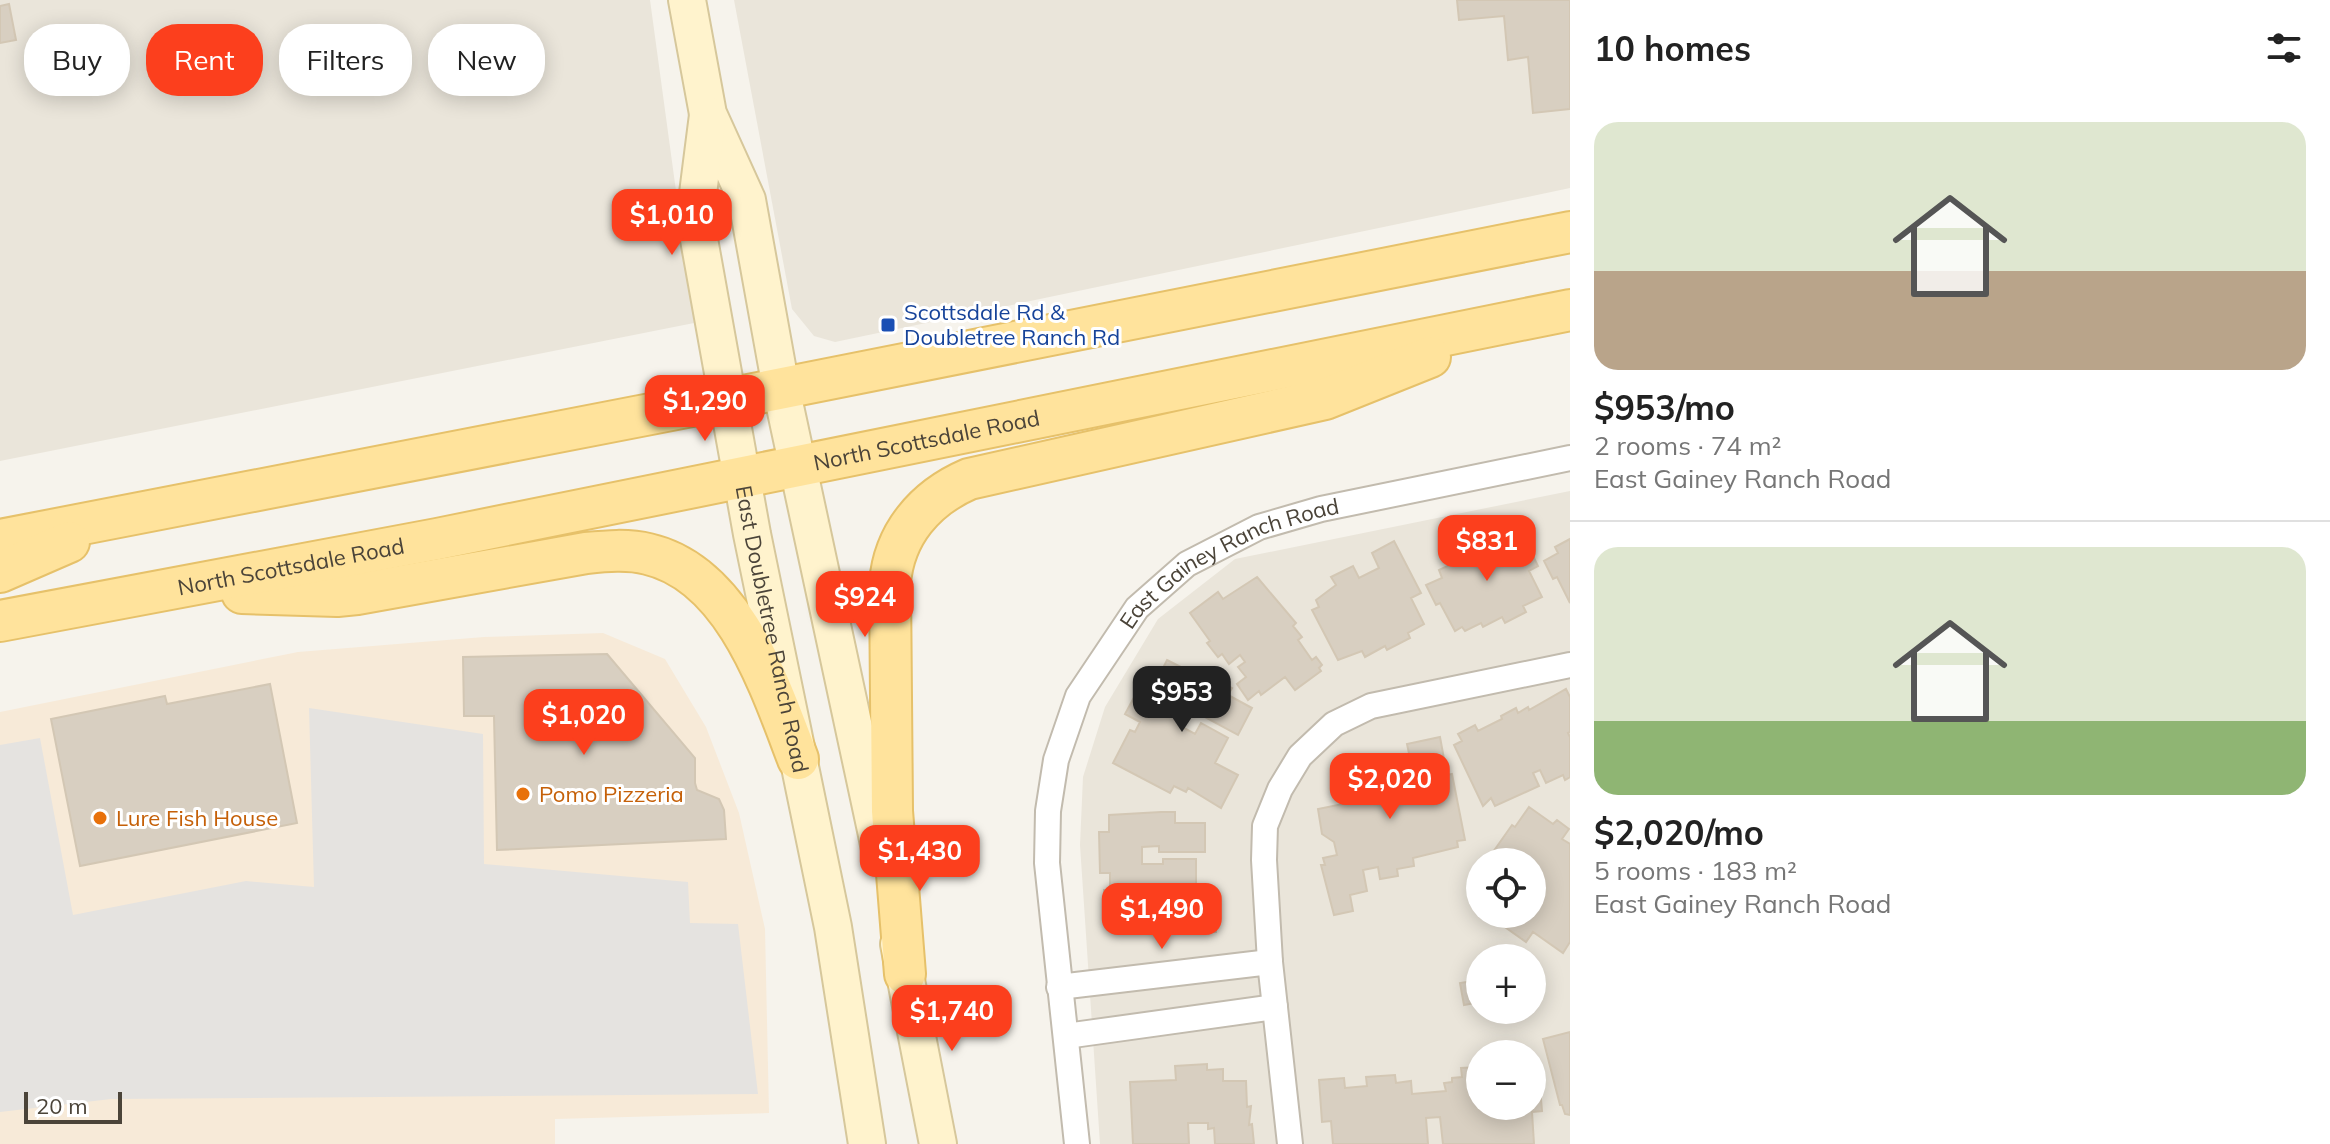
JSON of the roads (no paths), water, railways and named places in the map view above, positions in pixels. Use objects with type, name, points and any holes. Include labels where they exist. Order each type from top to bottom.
[{"type":"main road","name":"East Doubletree Ranch Road","points":[[687,0],[708,114],[747,200],[781,388],[938,1144]]},
{"type":"main road","name":"East Doubletree Ranch Road","points":[[708,114],[695,217],[742,477],[840,967],[867,1144]]},
{"type":"main road","points":[[0,540],[1570,232]]},
{"type":"main road","name":"North Scottsdale Road","points":[[0,621],[452,536],[1570,310]]},
{"type":"main road","points":[[905,974],[892,811],[890,583],[891,565],[899,544],[923,509],[949,487],[969,479],[1325,399],[1525,319]]},
{"type":"main road","points":[[0,572],[135,514]]},
{"type":"main road","points":[[154,593],[192,590],[337,596],[586,553],[645,553],[690,574],[726,607],[747,641],[798,759]]},
{"type":"street","name":"East Gainey Ranch Road","points":[[1077,1144],[1047,863],[1048,811],[1056,760],[1078,696],[1137,608],[1187,564],[1259,527],[1321,509],[1570,458]]},
{"type":"street","points":[[1290,1144],[1270,962],[1264,860],[1265,826],[1280,789],[1300,756],[1334,724],[1371,706],[1570,665]]},
{"type":"street","points":[[1059,987],[1270,962]]},
{"type":"street","points":[[1066,1036],[1275,1007]]},
{"type":"place","name":"Scottsdale Rd & Doubletree Ranch Rd","points":[[888,325]]},
{"type":"place","name":"Pomo Pizzeria","points":[[523,794]]},
{"type":"place","name":"Lure Fish House","points":[[100,818]]}]
